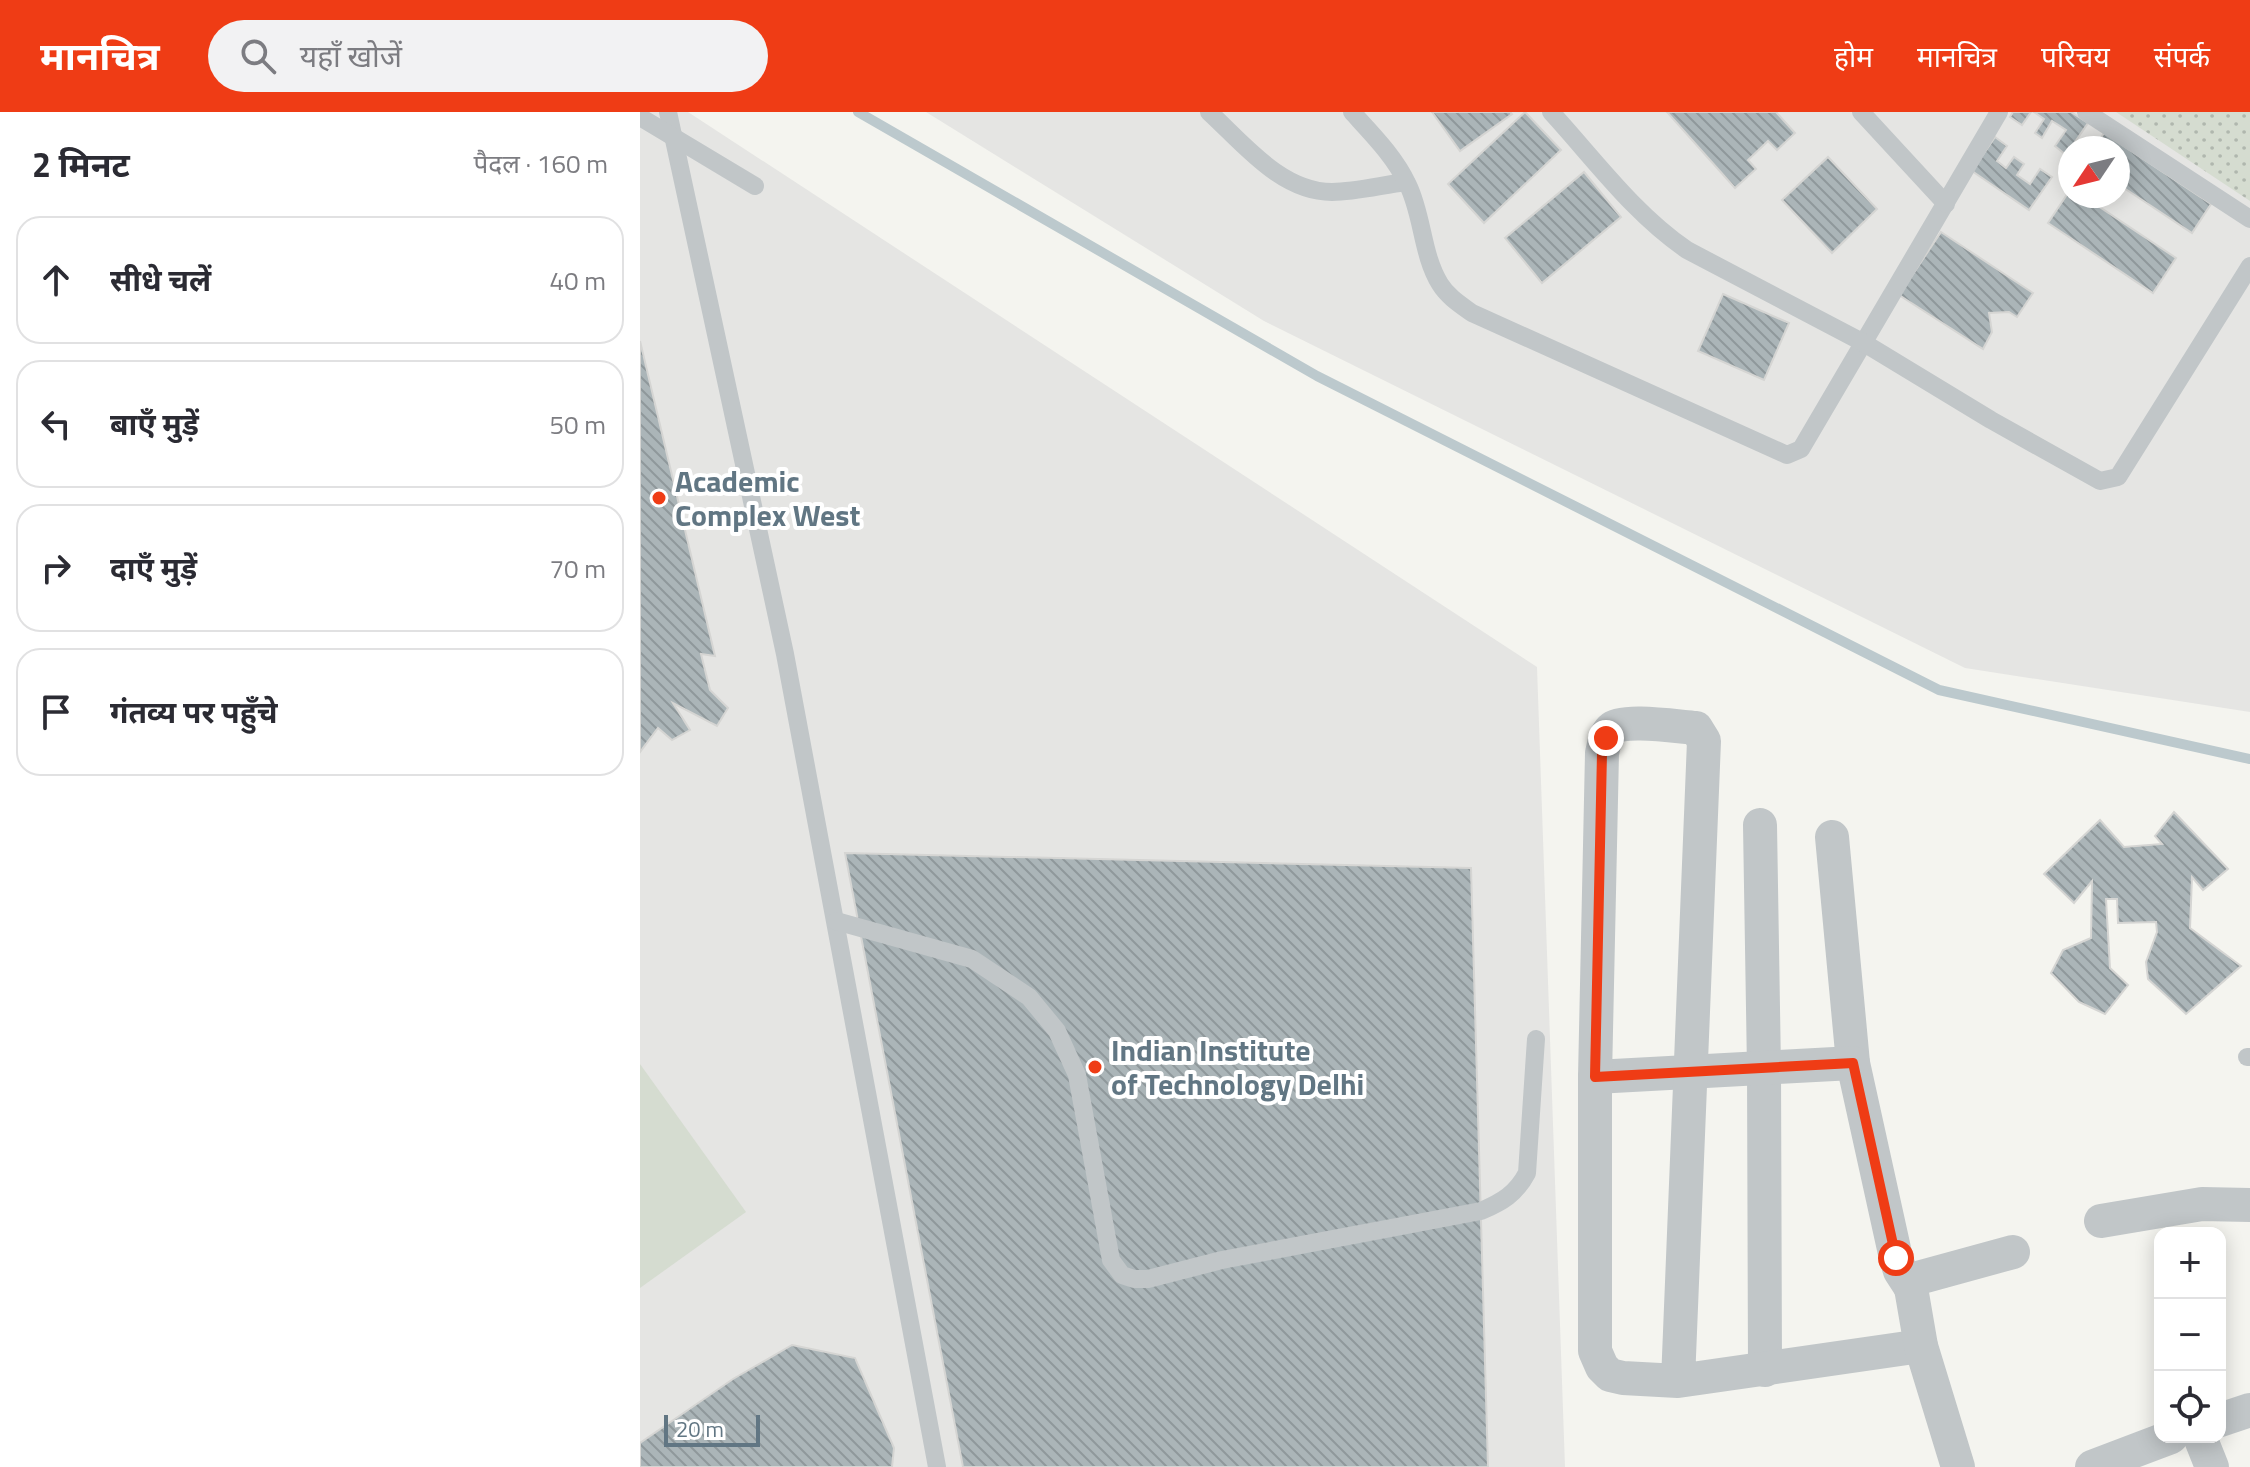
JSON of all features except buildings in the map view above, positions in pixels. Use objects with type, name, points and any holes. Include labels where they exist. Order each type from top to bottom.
[{"type":"street","points":[[1678,1381],[1704,741],[1696,728],[1626,723],[1610,730],[1602,753],[1595,1077],[1595,1351],[1602,1367],[1610,1375],[1623,1378],[1678,1381],[1921,1346]]},
{"type":"street","points":[[1760,825],[1765,1370]]},
{"type":"street","points":[[1832,837],[1853,1063],[1896,1258],[1911,1288],[1921,1346],[1958,1467]]},
{"type":"street","points":[[1595,1077],[1853,1063]]},
{"type":"street","points":[[2101,1221],[2202,1204],[2250,1205]]},
{"type":"street","points":[[1911,1288],[1918,1278],[2013,1252]]},
{"type":"street","points":[[2226,1418],[2250,1410]]},
{"type":"street","points":[[2092,1467],[2155,1443]]},
{"type":"street","points":[[2202,1443],[2212,1467]]},
{"type":"lane","points":[[668,112],[785,654],[937,1467]]},
{"type":"lane","points":[[1209,112],[1276,172],[1302,187],[1334,192],[1406,182]]},
{"type":"lane","points":[[1352,112],[1387,150],[1406,182],[1434,272],[1441,286],[1454,300],[1472,313],[1787,455],[1801,449],[1999,112]]},
{"type":"lane","points":[[1551,112],[1641,212],[1687,250],[1864,343],[2100,481],[2118,477],[2250,266]]},
{"type":"lane","points":[[1861,112],[1946,204]]},
{"type":"lane","points":[[2086,112],[2250,219]]},
{"type":"lane","points":[[640,117],[755,186]]},
{"type":"lane","points":[[836,921],[972,959],[1029,997],[1057,1031],[1077,1075],[1111,1260],[1122,1275],[1134,1279],[1148,1279],[1222,1260],[1481,1211],[1503,1201],[1519,1188],[1527,1173],[1536,1039]]},
{"type":"shaded area","name":"Indian Institute of Technology Delhi","points":[[640,112],[688,112],[1537,667],[1565,1467],[640,1467]]},
{"type":"shaded area","points":[[926,112],[2250,112],[2250,712],[1965,668],[1264,321]]},
{"type":"shaded area","points":[[2116,112],[2250,112],[2250,201]]},
{"type":"shaded area","points":[[640,1064],[746,1212],[640,1288]]},
{"type":"waterway","points":[[858,112],[1317,376],[1939,690],[2250,759]]},
{"type":"place","name":"Academic Complex West","points":[[659,498]]},
{"type":"place","name":"Indian Institute of Technology Delhi","points":[[1095,1067]]},
{"type":"route","points":[[1606,738],[1602,753],[1595,1077],[1853,1063],[1896,1258]]}]
